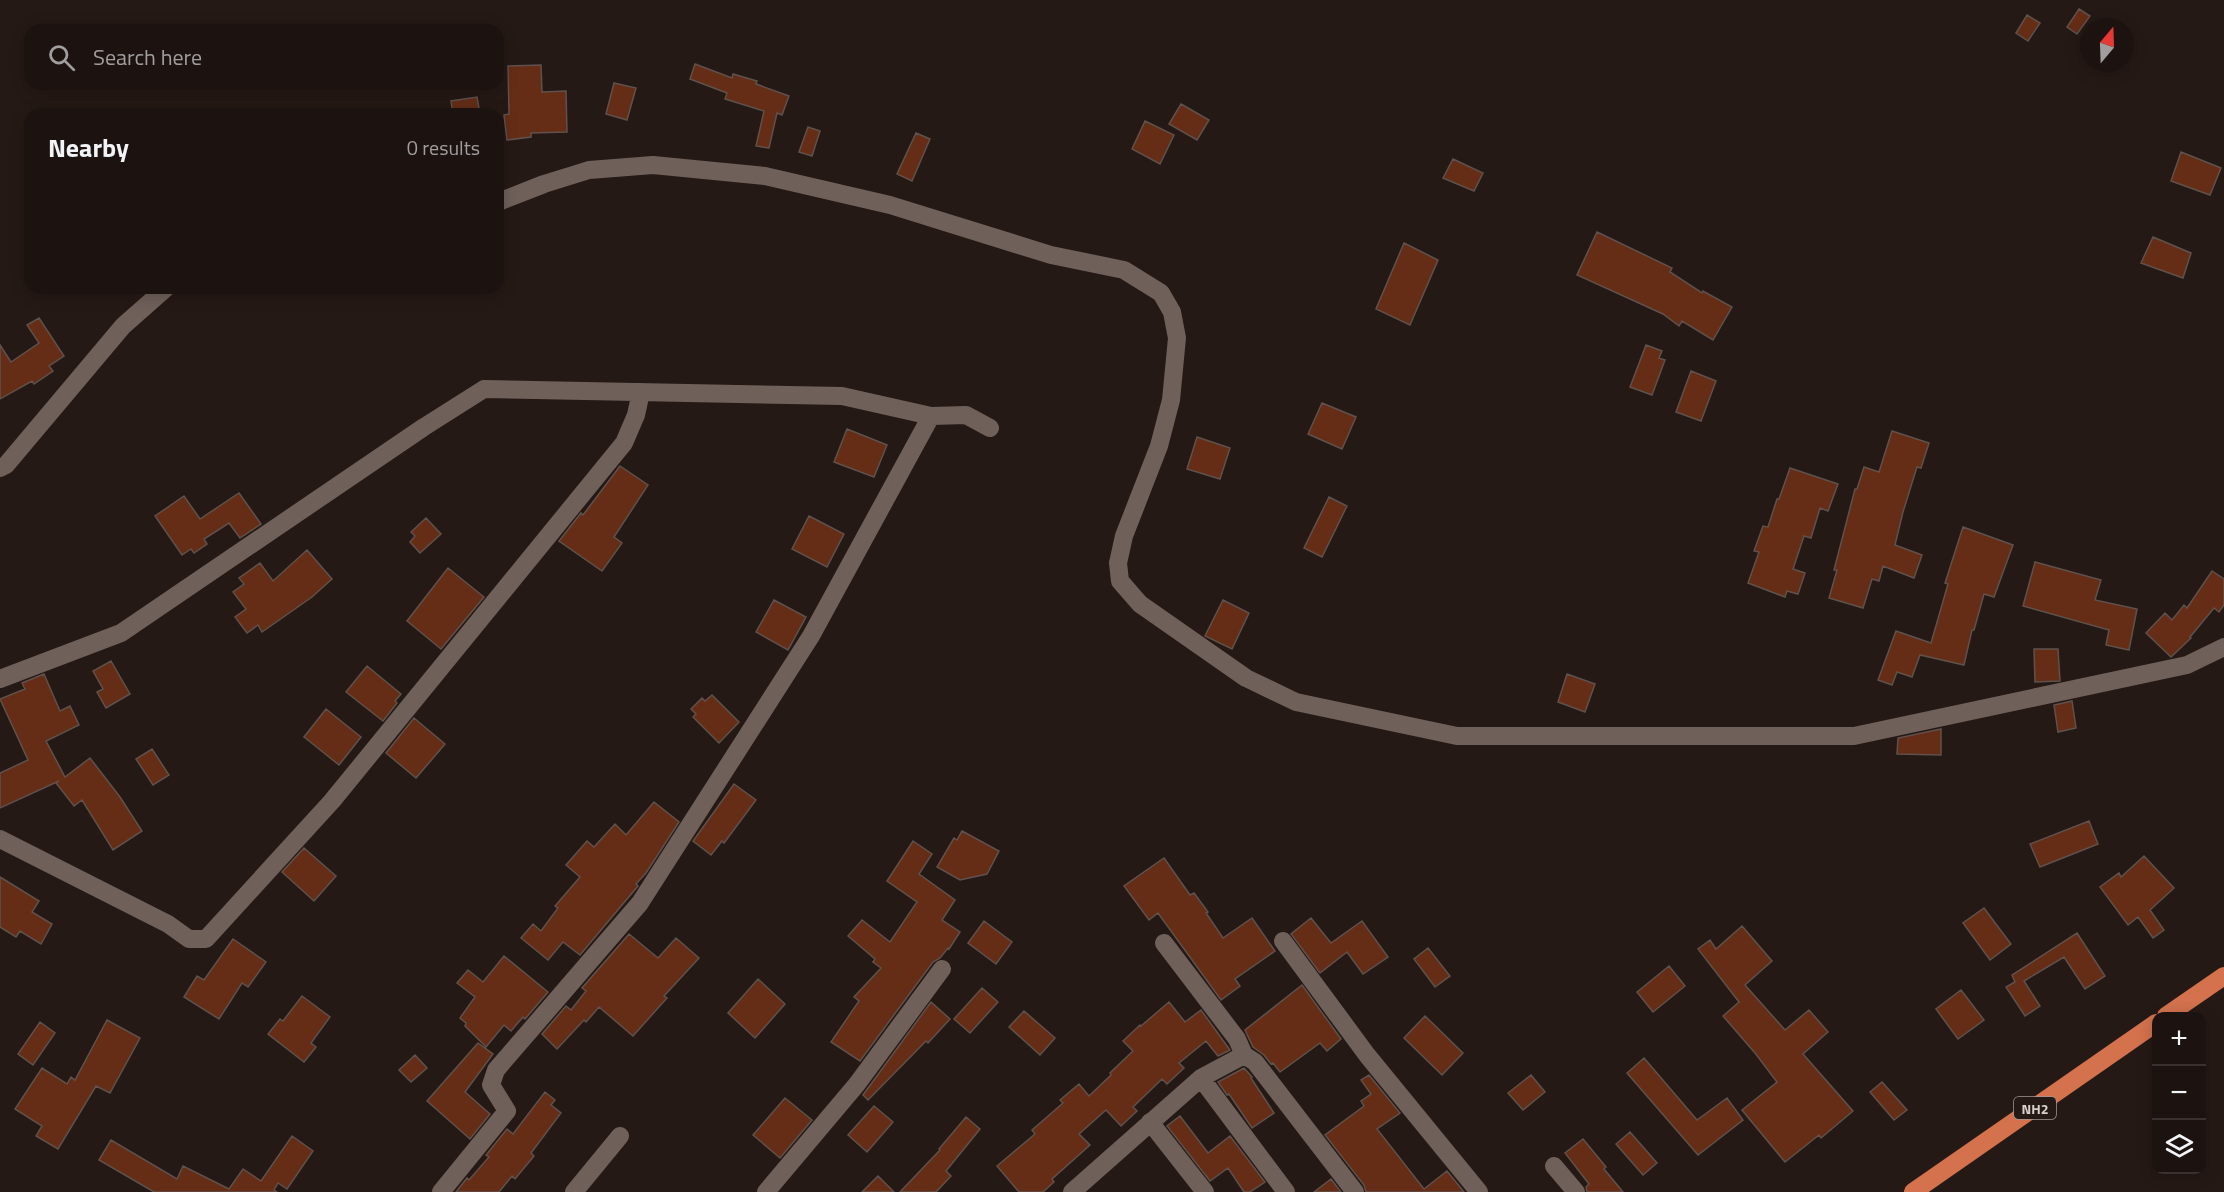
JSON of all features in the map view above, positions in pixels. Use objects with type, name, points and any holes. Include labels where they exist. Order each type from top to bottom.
[{"type":"highway","points":[[2173,1012],[2224,976]]},
{"type":"highway","name":"NH2","points":[[1913,1192],[2152,1026]]},
{"type":"street","points":[[504,200],[589,170],[653,165],[765,176],[890,205],[1051,255],[1124,270],[1161,293],[1172,312],[1178,338],[1171,400],[1159,446],[1124,536],[1118,563],[1120,581],[1140,604],[1246,678],[1296,702],[1457,736],[1854,736],[2187,665],[2224,647]]},
{"type":"street","points":[[0,468],[6,465],[123,326],[159,294]]},
{"type":"street","points":[[0,679],[121,633],[424,427],[484,389],[842,396],[931,416],[966,415],[990,428]]},
{"type":"street","points":[[0,839],[168,924],[189,939],[206,939],[332,801],[624,443],[636,415],[641,392]]},
{"type":"street","points":[[441,1192],[507,1111],[491,1085],[496,1070],[640,903],[811,636],[931,416]]},
{"type":"street","points":[[1283,940],[1367,1055],[1479,1192]]},
{"type":"street","points":[[1164,943],[1237,1039],[1244,1055],[1255,1062],[1355,1192]]},
{"type":"street","points":[[766,1192],[857,1084],[942,969]]},
{"type":"street","points":[[1072,1192],[1201,1078],[1244,1055]]},
{"type":"street","points":[[1201,1078],[1286,1192]]},
{"type":"street","points":[[1150,1122],[1205,1192]]},
{"type":"street","points":[[574,1192],[620,1136]]},
{"type":"street","points":[[1554,1166],[1576,1192]]},
{"type":"building","points":[[2079,9],[2090,16],[2080,18],[2080,30],[2077,34],[2067,27]]},
{"type":"building","points":[[2027,15],[2040,23],[2028,41],[2016,33]]},
{"type":"building","points":[[695,64],[732,78],[733,74],[757,81],[756,84],[789,96],[782,115],[777,113],[769,148],[756,146],[764,111],[725,99],[727,93],[690,79]]},
{"type":"building","points":[[541,65],[542,92],[566,91],[567,132],[531,133],[531,137],[507,140],[504,115],[509,114],[508,66]]},
{"type":"building","points":[[614,83],[636,88],[627,120],[606,114]]},
{"type":"building","points":[[477,97],[479,108],[452,108],[451,101]]},
{"type":"building","points":[[1181,104],[1209,120],[1197,140],[1169,124]]},
{"type":"building","points":[[1145,121],[1174,135],[1160,164],[1132,149]]},
{"type":"building","points":[[808,127],[820,131],[812,156],[799,152]]},
{"type":"building","points":[[916,133],[930,139],[912,181],[897,174]]},
{"type":"building","points":[[2181,152],[2221,168],[2210,195],[2171,181]]},
{"type":"building","points":[[1453,159],[1483,173],[1474,191],[1443,178]]},
{"type":"building","points":[[1597,232],[1672,268],[1670,272],[1702,293],[1703,291],[1732,307],[1713,340],[1682,321],[1679,326],[1663,314],[1577,275]]},
{"type":"building","points":[[2153,237],[2191,253],[2183,278],[2141,263]]},
{"type":"building","points":[[1404,243],[1438,260],[1410,325],[1376,309]]},
{"type":"building","points":[[39,318],[64,356],[49,366],[53,371],[34,384],[32,381],[0,399],[0,345],[11,362],[39,343],[27,325]]},
{"type":"building","points":[[1646,345],[1662,351],[1659,358],[1665,360],[1652,395],[1630,387]]},
{"type":"building","points":[[1691,371],[1716,381],[1701,421],[1676,412]]},
{"type":"building","points":[[1322,403],[1356,417],[1342,449],[1308,434]]},
{"type":"building","points":[[847,429],[887,445],[874,477],[834,462]]},
{"type":"building","points":[[1892,431],[1929,443],[1921,468],[1917,467],[1895,545],[1922,555],[1914,578],[1883,566],[1879,581],[1872,579],[1863,608],[1829,598],[1855,489],[1857,489],[1864,467],[1879,472]]},
{"type":"building","points":[[1197,437],[1230,448],[1220,479],[1187,469]]},
{"type":"building","points":[[620,466],[648,485],[614,537],[622,543],[602,571],[559,541],[581,513],[583,515]]},
{"type":"building","points":[[1790,468],[1838,484],[1828,511],[1820,508],[1811,538],[1804,536],[1793,569],[1805,573],[1798,594],[1787,591],[1785,597],[1748,583],[1759,552],[1754,551],[1763,526],[1768,527]]},
{"type":"building","points":[[239,493],[261,524],[240,538],[229,523],[204,539],[207,544],[194,553],[191,549],[182,555],[155,516],[184,496],[200,519]]},
{"type":"building","points":[[1329,497],[1347,506],[1322,557],[1304,548]]},
{"type":"building","points":[[809,516],[844,534],[827,567],[792,549]]},
{"type":"building","points":[[426,518],[441,534],[420,553],[410,542],[415,536],[411,532]]},
{"type":"building","points":[[1963,527],[2013,545],[1994,597],[1984,594],[1964,665],[1920,655],[1912,677],[1897,672],[1892,685],[1878,680],[1896,631],[1931,643],[1948,584],[1945,583]]},
{"type":"building","points":[[307,550],[332,579],[312,597],[262,632],[258,625],[247,633],[235,617],[246,609],[233,592],[244,584],[239,578],[260,563],[273,581]]},
{"type":"building","points":[[2035,562],[2101,580],[2095,600],[2137,609],[2129,650],[2106,645],[2109,630],[2023,606]]},
{"type":"building","points":[[448,568],[484,597],[441,649],[407,621]]},
{"type":"building","points":[[2212,571],[2224,579],[2224,605],[2219,612],[2214,608],[2191,638],[2171,657],[2146,633],[2165,613],[2172,620],[2184,605],[2187,608]]},
{"type":"building","points":[[774,600],[806,617],[788,650],[756,632]]},
{"type":"building","points":[[1223,600],[1249,613],[1232,649],[1205,636]]},
{"type":"building","points":[[2034,649],[2058,649],[2060,681],[2035,682]]},
{"type":"building","points":[[111,661],[130,694],[106,708],[97,692],[103,689],[93,671]]},
{"type":"building","points":[[367,666],[401,694],[383,721],[346,692]]},
{"type":"building","points":[[44,674],[60,711],[70,706],[79,725],[46,741],[65,777],[90,758],[120,797],[142,831],[113,850],[82,800],[74,806],[56,783],[59,781],[0,808],[0,773],[28,760],[0,699],[25,689],[22,683]]},
{"type":"building","points":[[1567,674],[1595,684],[1585,712],[1558,702]]},
{"type":"building","points":[[712,695],[739,722],[719,743],[693,717],[696,714],[691,709],[702,698],[705,701]]},
{"type":"building","points":[[2072,701],[2076,728],[2058,732],[2054,705]]},
{"type":"building","points":[[326,709],[361,737],[339,765],[304,737]]},
{"type":"building","points":[[414,718],[445,744],[416,778],[386,753]]},
{"type":"building","points":[[1941,729],[1941,755],[1897,754],[1898,738]]},
{"type":"building","points":[[152,749],[169,775],[153,785],[136,759]]},
{"type":"building","points":[[734,784],[756,800],[724,843],[722,841],[711,855],[693,841]]},
{"type":"building","points":[[654,802],[679,822],[646,873],[636,884],[638,886],[580,955],[563,942],[548,960],[521,938],[533,924],[541,931],[558,908],[555,906],[580,877],[566,865],[587,841],[594,847],[615,824],[626,835]]},
{"type":"building","points":[[2089,821],[2098,844],[2040,867],[2030,844]]},
{"type":"building","points":[[962,831],[999,851],[987,874],[960,880],[937,867],[954,838],[957,840]]},
{"type":"building","points":[[913,841],[932,854],[919,874],[955,900],[942,920],[960,932],[949,949],[933,962],[860,1061],[831,1042],[859,1001],[854,997],[881,968],[873,962],[875,959],[848,936],[862,920],[890,942],[917,902],[887,881]]},
{"type":"building","points":[[304,848],[336,876],[314,901],[282,872]]},
{"type":"building","points":[[2144,856],[2174,888],[2150,910],[2164,930],[2153,938],[2138,917],[2128,925],[2100,887],[2119,873],[2121,877]]},
{"type":"building","points":[[1164,858],[1190,895],[1194,893],[1223,938],[1252,918],[1275,951],[1235,979],[1240,986],[1221,1000],[1158,913],[1149,920],[1124,886]]},
{"type":"building","points":[[0,877],[39,901],[32,912],[52,924],[41,944],[20,931],[16,937],[0,927]]},
{"type":"building","points":[[1984,908],[2011,944],[1990,960],[1963,923]]},
{"type":"building","points":[[1311,918],[1331,943],[1362,921],[1388,957],[1363,974],[1347,952],[1320,973],[1291,934]]},
{"type":"building","points":[[984,921],[1012,942],[996,964],[968,943]]},
{"type":"building","points":[[1742,926],[1772,961],[1745,985],[1785,1030],[1809,1010],[1828,1032],[1803,1054],[1853,1111],[1821,1138],[1819,1135],[1785,1162],[1742,1110],[1777,1082],[1723,1016],[1739,1002],[1698,949],[1710,940],[1716,949]]},
{"type":"building","points":[[2077,933],[2105,976],[2085,989],[2064,957],[2024,981],[2040,1006],[2025,1016],[2006,987],[2015,982],[2012,975]]},
{"type":"building","points":[[629,934],[658,958],[676,938],[699,958],[664,996],[667,998],[633,1036],[599,1007],[557,1049],[542,1034],[566,1006],[571,1010],[586,991],[582,988]]},
{"type":"building","points":[[233,939],[266,962],[248,987],[242,983],[219,1019],[184,997],[197,976],[204,980]]},
{"type":"building","points":[[1428,948],[1450,976],[1435,987],[1414,959]]},
{"type":"building","points":[[504,956],[548,992],[525,1019],[523,1017],[511,1031],[504,1025],[486,1047],[460,1018],[475,997],[457,983],[468,970],[483,982]]},
{"type":"building","points":[[1669,966],[1685,986],[1653,1012],[1637,992]]},
{"type":"building","points":[[758,979],[785,1004],[755,1038],[728,1013]]},
{"type":"building","points":[[1302,985],[1341,1039],[1327,1051],[1320,1043],[1280,1072],[1273,1063],[1271,1064],[1253,1047],[1245,1030]]},
{"type":"building","points":[[982,988],[998,1002],[970,1033],[954,1019]]},
{"type":"building","points":[[1961,990],[1984,1020],[1958,1039],[1936,1009]]},
{"type":"building","points":[[302,996],[330,1017],[311,1043],[316,1047],[304,1062],[268,1034],[280,1019],[283,1021]]},
{"type":"building","points":[[931,1002],[950,1019],[868,1100],[863,1095]]},
{"type":"building","points":[[1169,1002],[1185,1022],[1201,1010],[1230,1050],[1218,1056],[1206,1041],[1179,1063],[1184,1068],[1167,1084],[1162,1079],[1133,1107],[1137,1111],[1121,1126],[1106,1110],[1079,1134],[1090,1145],[1052,1179],[1054,1182],[1043,1192],[1019,1192],[997,1166],[1035,1134],[1032,1130],[1063,1103],[1060,1100],[1079,1084],[1089,1096],[1133,1051],[1123,1041]]},
{"type":"building","points":[[1024,1011],[1055,1038],[1040,1055],[1009,1027]]},
{"type":"building","points":[[1425,1016],[1463,1053],[1442,1075],[1404,1038]]},
{"type":"building","points":[[107,1020],[140,1038],[110,1093],[96,1086],[58,1149],[36,1136],[42,1126],[15,1109],[42,1068],[67,1084],[71,1077],[75,1080]]},
{"type":"building","points":[[40,1022],[55,1033],[33,1065],[18,1054]]},
{"type":"building","points":[[478,1043],[493,1054],[465,1092],[490,1114],[470,1139],[427,1101]]},
{"type":"building","points":[[415,1055],[427,1068],[411,1082],[399,1070]]},
{"type":"building","points":[[1644,1058],[1697,1120],[1727,1098],[1743,1120],[1698,1155],[1627,1073]]},
{"type":"building","points":[[1244,1068],[1274,1113],[1252,1128],[1218,1082]]},
{"type":"building","points":[[1369,1075],[1400,1113],[1377,1129],[1424,1189],[1447,1171],[1464,1192],[1366,1192],[1364,1185],[1325,1135],[1364,1106],[1361,1101],[1371,1094],[1361,1080]]},
{"type":"building","points":[[1531,1075],[1545,1092],[1523,1110],[1508,1093]]},
{"type":"building","points":[[1882,1082],[1907,1110],[1894,1120],[1870,1092]]},
{"type":"building","points":[[545,1092],[555,1100],[551,1105],[561,1113],[531,1153],[534,1156],[515,1179],[512,1176],[499,1192],[456,1192],[489,1157],[486,1155],[507,1129],[513,1134]]},
{"type":"building","points":[[785,1098],[812,1120],[780,1158],[753,1135]]},
{"type":"building","points":[[874,1106],[893,1122],[867,1152],[848,1135]]},
{"type":"building","points":[[1180,1116],[1208,1153],[1230,1136],[1265,1182],[1250,1192],[1244,1192],[1228,1168],[1210,1181],[1167,1126]]},
{"type":"building","points":[[966,1117],[980,1129],[946,1171],[951,1176],[936,1192],[900,1192],[940,1150]]},
{"type":"building","points":[[1630,1132],[1657,1163],[1643,1175],[1616,1144]]},
{"type":"building","points":[[292,1136],[313,1151],[287,1189],[278,1183],[274,1190],[277,1192],[154,1192],[99,1160],[111,1140],[177,1179],[183,1166],[229,1189],[243,1169],[261,1181]]},
{"type":"building","points":[[1583,1139],[1623,1192],[1587,1192],[1586,1187],[1589,1184],[1565,1153]]},
{"type":"building","points":[[878,1176],[894,1192],[862,1192]]},
{"type":"building","points":[[1331,1179],[1341,1192],[1314,1192]]}]
